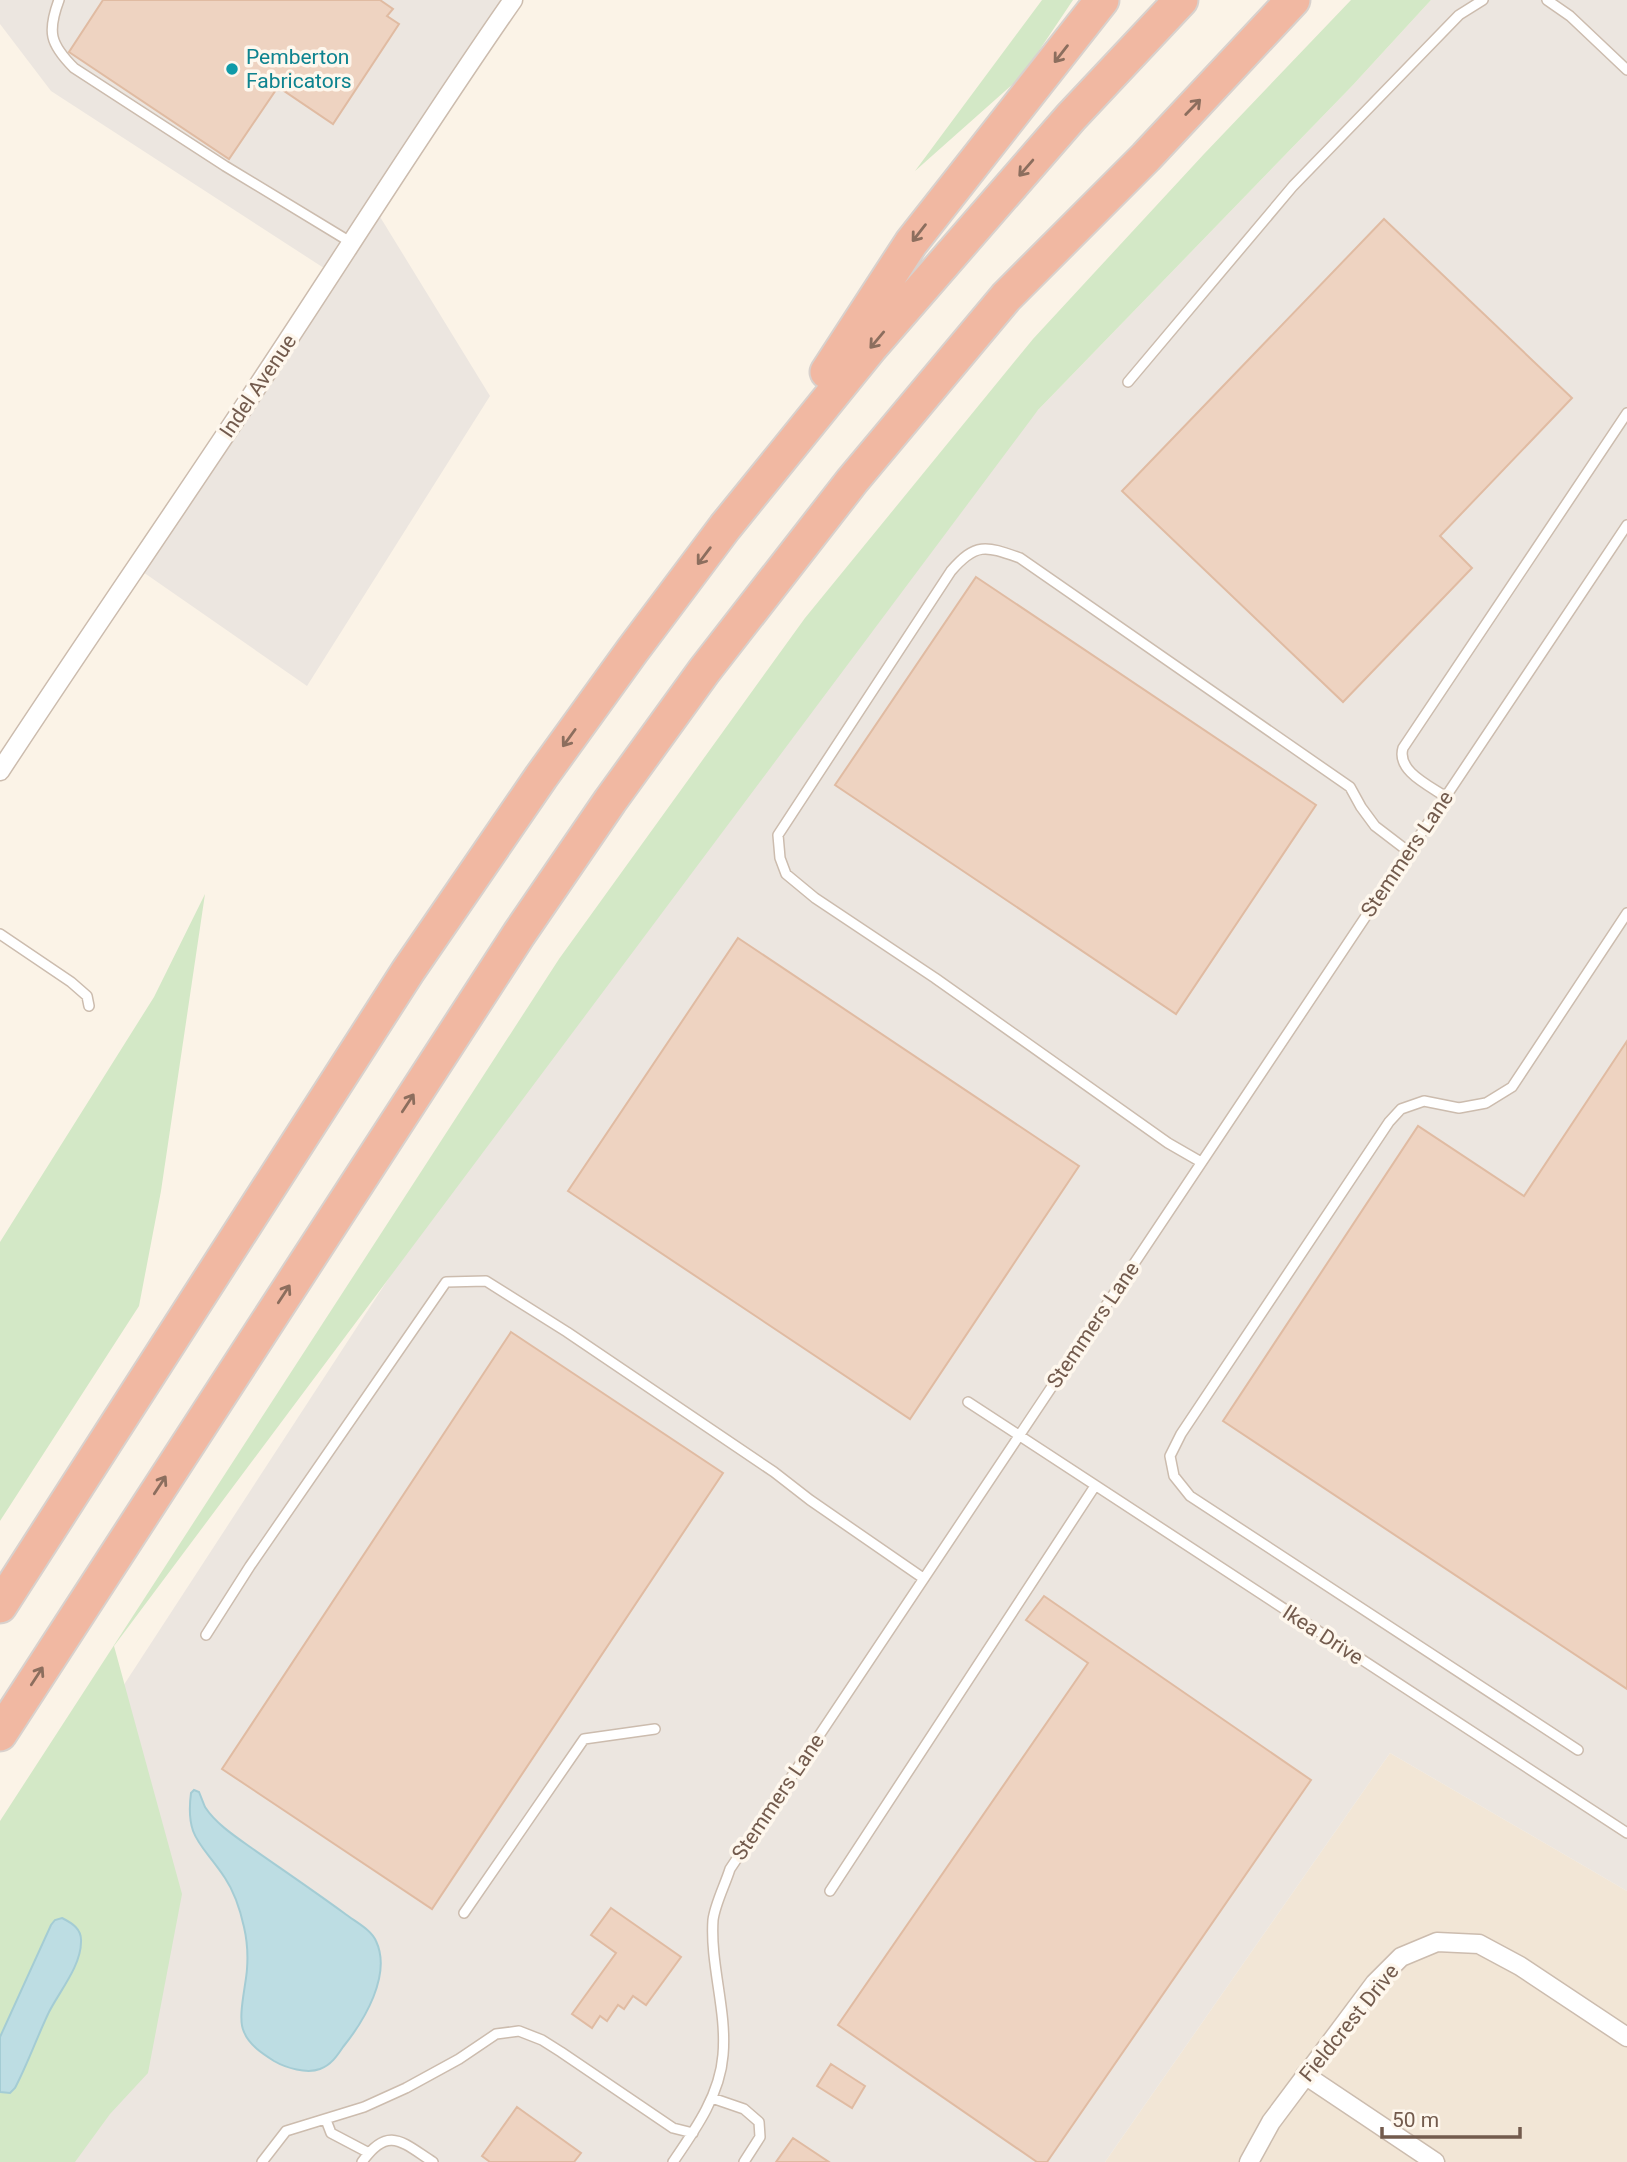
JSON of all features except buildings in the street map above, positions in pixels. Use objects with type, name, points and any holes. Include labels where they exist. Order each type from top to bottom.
[{"type":"highway","points":[[725,527],[911,243],[1102,0]]},
{"type":"highway","points":[[0,1606],[444,917],[586,715],[725,527],[821,407],[1071,117],[1181,0]]},
{"type":"highway","points":[[0,1734],[511,945],[610,800],[704,671],[852,481],[1006,297],[1146,157],[1293,0]]},
{"type":"highway","points":[[1265,31],[1319,0]]},
{"type":"street","name":"Indel Avenue","points":[[0,771],[352,243],[507,2]]},
{"type":"street","name":"Fieldcrest Drive","points":[[1249,2162],[1271,2122],[1375,1983],[1401,1958],[1437,1942],[1479,1944],[1520,1966],[1627,2037]]},
{"type":"street","points":[[1306,2075],[1435,2162]]},
{"type":"lane","points":[[59,0],[52,19],[52,40],[61,56],[74,68],[225,166],[352,243]]},
{"type":"lane","points":[[1128,382],[1293,186],[1460,15],[1483,0]]},
{"type":"lane","points":[[1547,0],[1570,16],[1627,70]]},
{"type":"lane","points":[[1446,797],[1408,770],[1402,760],[1403,748],[1627,413]]},
{"type":"lane","name":"Stemmers Lane","points":[[673,2162],[712,2098],[723,2056],[722,2013],[713,1918],[730,1869],[1627,525]]},
{"type":"lane","points":[[1201,1162],[1168,1143],[935,978],[815,898],[786,874],[780,858],[778,835],[951,571],[973,550],[990,547],[1020,558],[1350,787],[1376,827],[1409,852]]},
{"type":"lane","points":[[1578,1750],[1190,1496],[1174,1476],[1170,1456],[1181,1434],[1389,1122],[1401,1110],[1424,1101],[1459,1108],[1486,1102],[1512,1087],[1627,913]]},
{"type":"lane","points":[[0,934],[71,982],[87,996],[89,1006]]},
{"type":"lane","points":[[206,1635],[250,1566],[446,1282],[486,1281],[567,1332],[774,1472],[923,1578]]},
{"type":"lane","name":"Ikea Drive","points":[[968,1402],[1627,1832]]},
{"type":"lane","points":[[830,1892],[1095,1486]]},
{"type":"lane","points":[[464,1913],[584,1739],[655,1729]]},
{"type":"lane","points":[[262,2162],[286,2131],[364,2107],[407,2088],[459,2059],[496,2034],[519,2031],[542,2040],[673,2127],[693,2133]]},
{"type":"lane","points":[[712,2098],[744,2109],[759,2122],[760,2137],[744,2162]]},
{"type":"lane","points":[[326,2120],[331,2133],[369,2152]]},
{"type":"lane","points":[[362,2162],[374,2145],[387,2140],[404,2142],[433,2162]]},
{"type":"shaded area","points":[[0,0],[512,0],[374,207],[490,396],[307,686],[130,563],[330,272],[51,91],[0,24]]},
{"type":"shaded area","points":[[1431,0],[1627,0],[1627,1891],[1390,1753],[1105,2162],[0,2162],[0,1875],[729,756],[1038,410],[1352,86]]},
{"type":"shaded area","points":[[1390,1753],[1627,1891],[1627,2162],[1105,2162]]},
{"type":"green space","points":[[1042,0],[1073,0],[1022,76],[915,171]]},
{"type":"green space","points":[[1351,0],[1431,0],[1352,86],[1038,410],[114,1646],[182,1894],[148,2073],[110,2114],[75,2162],[0,2162],[0,1821],[559,959],[805,618],[1033,339]]},
{"type":"green space","points":[[205,894],[161,1191],[139,1306],[0,1521],[0,1242],[154,997]]},
{"type":"water","points":[[194,1790],[199,1792],[205,1807],[227,1830],[362,1926],[376,1941],[381,1968],[373,1997],[351,2036],[333,2060],[324,2067],[303,2071],[279,2064],[257,2049],[244,2032],[242,2010],[247,1943],[244,1927],[232,1889],[193,1831],[190,1808],[191,1793]]},
{"type":"water","points":[[62,1918],[73,1924],[80,1933],[77,1960],[49,2012],[15,2088],[10,2093],[0,2092],[0,2037],[51,1925]]},
{"type":"place","name":"Pemberton Fabricators","points":[[232,69]]}]
